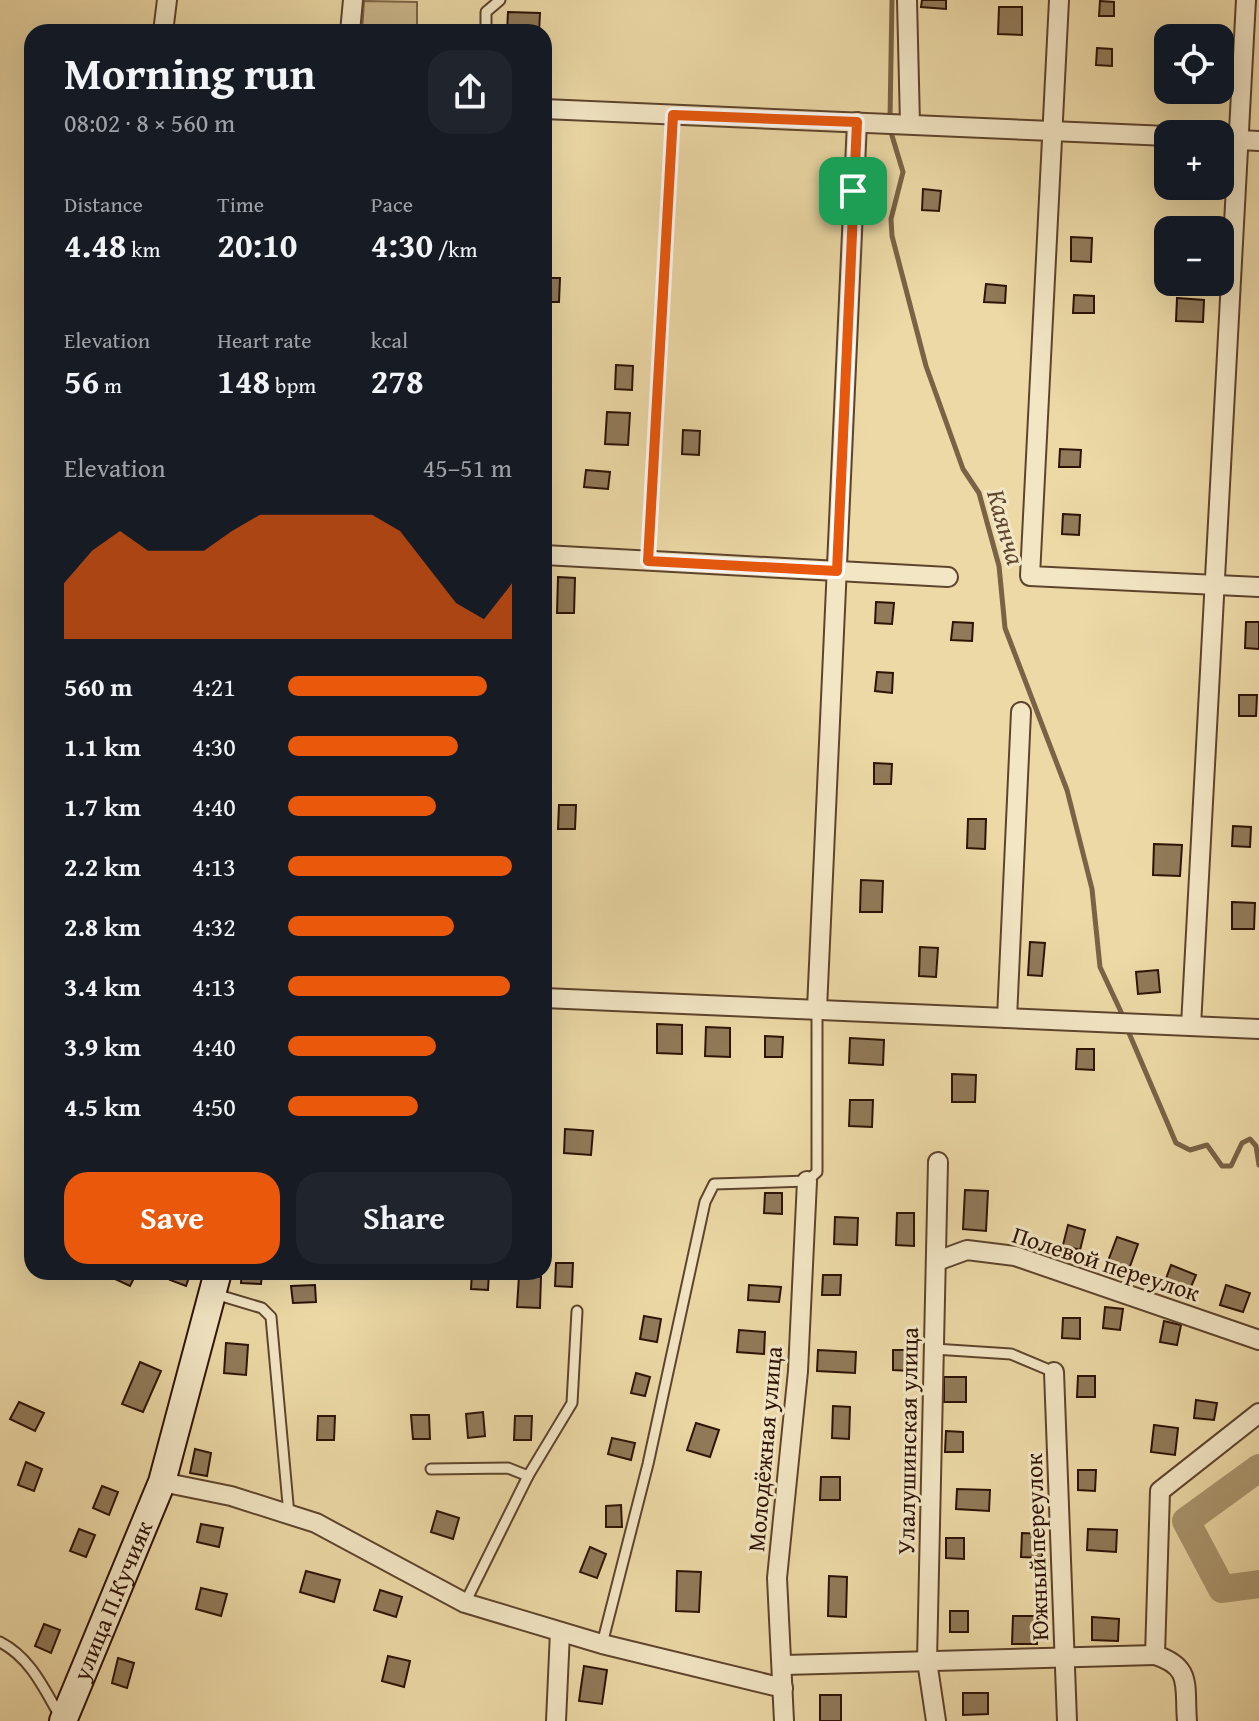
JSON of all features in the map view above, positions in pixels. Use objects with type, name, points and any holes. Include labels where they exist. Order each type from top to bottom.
[{"type":"street","points":[[164,24],[167,0]]},
{"type":"street","points":[[351,24],[353,0]]},
{"type":"street","points":[[907,0],[910,124]]},
{"type":"street","points":[[1059,0],[1030,576],[1259,587]]},
{"type":"street","points":[[1191,1026],[1246,0]]},
{"type":"street","points":[[552,109],[1154,135]]},
{"type":"street","points":[[817,1009],[857,122]]},
{"type":"street","points":[[1234,140],[1259,141]]},
{"type":"street","points":[[552,555],[948,577]]},
{"type":"street","points":[[1007,1018],[1021,712]]},
{"type":"street","points":[[552,998],[1259,1029]]},
{"type":"street","name":"Улалушинская улица","points":[[936,1721],[927,1661],[938,1162]]},
{"type":"street","name":"Молодёжная улица","points":[[784,1721],[784,1665],[777,1624],[777,1578],[798,1371],[807,1181]]},
{"type":"street","name":"Полевой переулок","points":[[937,1261],[967,1250],[1015,1256],[1259,1340]]},
{"type":"street","name":"улица П.Кучияк","points":[[63,1721],[75,1684],[162,1482],[217,1283]]},
{"type":"street","name":"Южный переулок","points":[[1054,1372],[1067,1721]]},
{"type":"street","points":[[1155,1655],[1160,1491],[1259,1413]]},
{"type":"street","points":[[162,1482],[231,1496],[289,1515],[370,1549],[465,1603],[602,1644],[783,1688]]},
{"type":"street","points":[[556,1721],[560,1632]]},
{"type":"street","points":[[784,1665],[1065,1660],[1155,1655],[1175,1661],[1183,1674],[1187,1721]]},
{"type":"lane","points":[[486,24],[486,12],[500,0]]},
{"type":"lane","points":[[648,561],[673,115]]},
{"type":"lane","points":[[602,1644],[648,1464],[705,1202],[714,1184],[807,1181],[817,1172],[817,1009]]},
{"type":"lane","points":[[217,1283],[262,1308],[271,1317],[289,1515]]},
{"type":"lane","points":[[465,1603],[528,1476],[572,1403],[577,1311]]},
{"type":"lane","points":[[934,1349],[1011,1354],[1054,1372]]},
{"type":"lane","points":[[431,1469],[508,1468],[528,1476]]},
{"type":"lane","points":[[0,1642],[16,1650],[35,1673],[63,1721]]},
{"type":"shaded area","points":[[364,1],[417,2],[417,24],[363,24]]},
{"type":"building","points":[[922,0],[946,0],[946,9],[921,7]]},
{"type":"building","points":[[1100,1],[1114,2],[1114,16],[1099,16]]},
{"type":"building","points":[[999,7],[1022,7],[1022,35],[998,34]]},
{"type":"building","points":[[508,12],[540,13],[539,24],[507,24]]},
{"type":"building","points":[[1097,48],[1112,49],[1112,66],[1096,65]]},
{"type":"building","points":[[923,189],[941,191],[939,211],[922,210]]},
{"type":"building","points":[[1071,237],[1092,238],[1091,262],[1071,261]]},
{"type":"building","points":[[552,278],[560,278],[559,302],[552,302]]},
{"type":"building","points":[[986,284],[1006,286],[1005,303],[984,302]]},
{"type":"building","points":[[1074,295],[1094,296],[1094,313],[1073,313]]},
{"type":"building","points":[[1177,298],[1204,300],[1203,322],[1176,321]]},
{"type":"building","points":[[616,365],[633,366],[632,390],[615,389]]},
{"type":"building","points":[[607,412],[630,413],[628,445],[605,444]]},
{"type":"building","points":[[683,430],[700,431],[699,455],[682,454]]},
{"type":"building","points":[[1060,449],[1081,450],[1080,467],[1059,467]]},
{"type":"building","points":[[586,470],[610,472],[608,489],[584,487]]},
{"type":"building","points":[[1063,514],[1080,515],[1079,535],[1062,534]]},
{"type":"building","points":[[558,577],[575,578],[574,613],[557,613]]},
{"type":"building","points":[[876,602],[894,603],[892,624],[875,623]]},
{"type":"building","points":[[953,622],[973,623],[972,641],[951,640]]},
{"type":"building","points":[[1246,622],[1259,622],[1259,649],[1245,648]]},
{"type":"building","points":[[877,672],[893,673],[892,693],[875,691]]},
{"type":"building","points":[[1239,695],[1257,695],[1256,716],[1239,716]]},
{"type":"building","points":[[874,763],[892,764],[891,784],[874,784]]},
{"type":"building","points":[[559,805],[576,805],[575,829],[558,829]]},
{"type":"building","points":[[968,819],[986,819],[985,849],[967,848]]},
{"type":"building","points":[[1233,826],[1251,827],[1250,847],[1232,846]]},
{"type":"building","points":[[1154,844],[1182,845],[1180,876],[1153,875]]},
{"type":"building","points":[[861,880],[883,881],[882,912],[860,912]]},
{"type":"building","points":[[1232,902],[1255,903],[1254,929],[1232,929]]},
{"type":"building","points":[[1030,942],[1045,943],[1042,976],[1028,975]]},
{"type":"building","points":[[920,947],[938,948],[936,977],[919,976]]},
{"type":"building","points":[[1158,970],[1160,992],[1138,994],[1136,972]]},
{"type":"building","points":[[657,1024],[682,1025],[682,1054],[657,1053]]},
{"type":"building","points":[[706,1027],[730,1028],[730,1057],[705,1056]]},
{"type":"building","points":[[765,1036],[783,1037],[782,1057],[765,1057]]},
{"type":"building","points":[[850,1038],[884,1040],[883,1065],[849,1063]]},
{"type":"building","points":[[1077,1049],[1094,1049],[1094,1070],[1076,1069]]},
{"type":"building","points":[[952,1074],[976,1075],[975,1102],[952,1102]]},
{"type":"building","points":[[850,1100],[873,1100],[872,1127],[849,1126]]},
{"type":"building","points":[[565,1129],[593,1131],[591,1155],[564,1153]]},
{"type":"building","points":[[965,1190],[988,1191],[986,1231],[963,1229]]},
{"type":"building","points":[[765,1193],[782,1193],[782,1214],[764,1213]]},
{"type":"building","points":[[897,1213],[914,1213],[914,1246],[896,1245]]},
{"type":"building","points":[[835,1217],[858,1218],[857,1245],[834,1244]]},
{"type":"building","points":[[1068,1225],[1085,1230],[1080,1250],[1063,1245]]},
{"type":"building","points":[[1117,1237],[1138,1244],[1129,1269],[1108,1261]]},
{"type":"building","points":[[556,1263],[573,1263],[572,1287],[555,1286]]},
{"type":"building","points":[[1171,1265],[1196,1275],[1188,1294],[1164,1284]]},
{"type":"building","points":[[823,1275],[841,1275],[840,1295],[822,1295]]},
{"type":"building","points":[[117,1280],[133,1280],[130,1286]]},
{"type":"building","points":[[170,1280],[188,1280],[186,1286]]},
{"type":"building","points":[[241,1280],[261,1280],[261,1284],[241,1283]]},
{"type":"building","points":[[472,1280],[489,1280],[488,1290],[471,1289]]},
{"type":"building","points":[[519,1280],[541,1280],[540,1308],[517,1307]]},
{"type":"building","points":[[315,1285],[316,1302],[293,1303],[291,1286]]},
{"type":"building","points":[[749,1285],[781,1287],[779,1302],[748,1300]]},
{"type":"building","points":[[1226,1285],[1250,1293],[1243,1312],[1220,1305]]},
{"type":"building","points":[[1105,1307],[1123,1309],[1120,1330],[1103,1328]]},
{"type":"building","points":[[644,1316],[661,1319],[657,1342],[640,1339]]},
{"type":"building","points":[[1063,1318],[1080,1318],[1080,1339],[1062,1338]]},
{"type":"building","points":[[1164,1321],[1181,1325],[1177,1345],[1160,1342]]},
{"type":"building","points":[[739,1330],[765,1332],[764,1354],[737,1352]]},
{"type":"building","points":[[226,1343],[248,1345],[246,1375],[224,1373]]},
{"type":"building","points":[[818,1350],[856,1352],[855,1373],[817,1371]]},
{"type":"building","points":[[893,1350],[911,1350],[910,1371],[893,1370]]},
{"type":"building","points":[[140,1362],[161,1371],[143,1412],[122,1404]]},
{"type":"building","points":[[636,1373],[650,1377],[645,1396],[631,1393]]},
{"type":"building","points":[[1078,1376],[1095,1376],[1095,1397],[1077,1397]]},
{"type":"building","points":[[944,1377],[966,1377],[966,1402],[944,1402]]},
{"type":"building","points":[[1196,1400],[1217,1403],[1214,1420],[1194,1418]]},
{"type":"building","points":[[19,1402],[44,1413],[35,1431],[10,1419]]},
{"type":"building","points":[[833,1406],[850,1407],[849,1439],[832,1438]]},
{"type":"building","points":[[483,1412],[485,1436],[468,1438],[466,1414]]},
{"type":"building","points":[[411,1415],[429,1415],[430,1439],[413,1439]]},
{"type":"building","points":[[318,1416],[335,1416],[334,1440],[317,1440]]},
{"type":"building","points":[[515,1416],[532,1416],[531,1440],[514,1440]]},
{"type":"building","points":[[696,1423],[719,1430],[710,1457],[687,1450]]},
{"type":"building","points":[[1154,1425],[1178,1428],[1175,1455],[1151,1452]]},
{"type":"building","points":[[946,1431],[963,1432],[963,1452],[945,1452]]},
{"type":"building","points":[[612,1438],[635,1443],[631,1460],[608,1454]]},
{"type":"building","points":[[195,1449],[211,1453],[207,1476],[190,1473]]},
{"type":"building","points":[[26,1462],[42,1469],[34,1491],[18,1485]]},
{"type":"building","points":[[1078,1470],[1096,1470],[1095,1491],[1078,1490]]},
{"type":"building","points":[[821,1477],[840,1477],[840,1500],[820,1500]]},
{"type":"building","points":[[102,1486],[118,1492],[109,1515],[93,1508]]},
{"type":"building","points":[[957,1489],[990,1490],[989,1511],[956,1509]]},
{"type":"building","points":[[621,1505],[622,1527],[606,1527],[606,1506]]},
{"type":"building","points":[[437,1511],[459,1518],[453,1539],[431,1532]]},
{"type":"building","points":[[201,1524],[223,1528],[219,1547],[197,1542]]},
{"type":"building","points":[[79,1529],[95,1535],[86,1557],[70,1551]]},
{"type":"building","points":[[1088,1529],[1117,1530],[1116,1552],[1087,1550]]},
{"type":"building","points":[[1022,1533],[1042,1534],[1042,1558],[1021,1557]]},
{"type":"building","points":[[946,1538],[964,1538],[964,1559],[946,1558]]},
{"type":"building","points":[[590,1547],[606,1554],[597,1578],[580,1572]]},
{"type":"building","points":[[306,1571],[340,1580],[334,1602],[300,1592]]},
{"type":"building","points":[[677,1571],[701,1572],[699,1612],[676,1611]]},
{"type":"building","points":[[829,1576],[847,1577],[846,1617],[828,1616]]},
{"type":"building","points":[[201,1588],[227,1594],[221,1616],[196,1609]]},
{"type":"building","points":[[380,1590],[402,1597],[396,1617],[374,1610]]},
{"type":"building","points":[[950,1611],[968,1611],[968,1632],[950,1632]]},
{"type":"building","points":[[1013,1616],[1037,1616],[1037,1644],[1012,1644]]},
{"type":"building","points":[[1092,1617],[1119,1619],[1118,1641],[1092,1640]]},
{"type":"building","points":[[44,1624],[60,1630],[51,1653],[35,1646]]},
{"type":"building","points":[[388,1656],[410,1661],[404,1687],[382,1681]]},
{"type":"building","points":[[118,1658],[134,1663],[127,1688],[112,1683]]},
{"type":"building","points":[[584,1666],[607,1670],[602,1704],[579,1701]]},
{"type":"building","points":[[963,1693],[988,1693],[988,1714],[963,1715]]},
{"type":"building","points":[[820,1695],[841,1695],[841,1721],[820,1721]]},
{"type":"waterway","name":"Каянча","points":[[890,119],[892,0]]},
{"type":"waterway","name":"Каянча","points":[[890,129],[903,172],[891,219],[892,236],[926,366],[963,469],[979,493],[999,566],[1005,628],[1067,790],[1092,889],[1100,967],[1122,1014]]},
{"type":"waterway","name":"Каянча","points":[[1126,1026],[1176,1143],[1190,1150],[1207,1145],[1222,1166],[1231,1166],[1242,1143],[1250,1139],[1256,1146],[1259,1165]]},
{"type":"waterway","points":[[1259,1468],[1186,1521],[1222,1589],[1259,1584]]},
{"type":"route","points":[[673,115],[857,122],[853,191],[837,571],[648,561],[673,115]]}]
